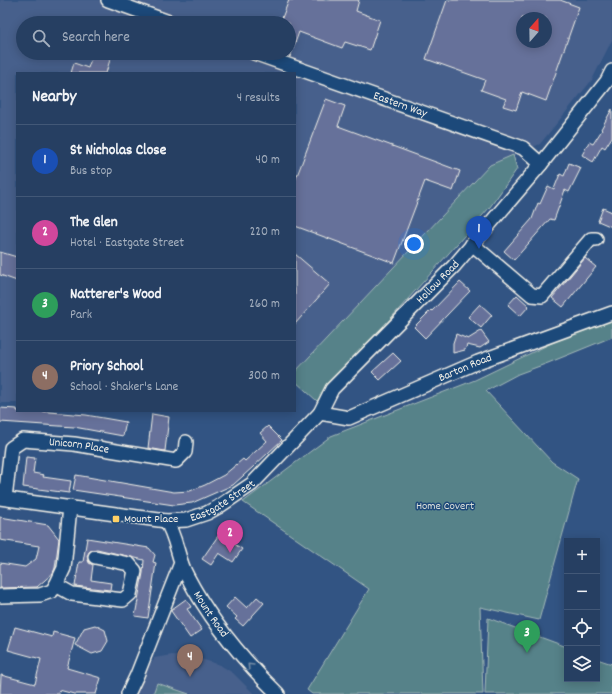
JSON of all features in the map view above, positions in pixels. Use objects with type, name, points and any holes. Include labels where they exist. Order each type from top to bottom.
[{"type":"street","points":[[108,0],[153,16]]},
{"type":"street","name":"Eastern Way","points":[[274,60],[523,148],[541,164]]},
{"type":"street","name":"Hollow Road","points":[[320,413],[332,389],[454,266],[541,164],[607,81],[612,71]]},
{"type":"street","points":[[472,244],[532,294],[542,296],[591,239],[596,240]]},
{"type":"street","name":"Barton Road","points":[[320,413],[350,418],[478,362],[612,313]]},
{"type":"street","name":"Eastgate Street","points":[[2,498],[166,521],[195,518],[218,507],[252,484],[320,413]]},
{"type":"street","name":"Unicorn Place","points":[[2,498],[11,448],[23,440],[74,444],[176,461],[186,452],[186,442]]},
{"type":"street","points":[[0,596],[40,596],[52,591],[64,568],[70,508]]},
{"type":"street","name":"Mount Road","points":[[166,521],[175,539],[186,574],[197,593],[228,640],[244,660],[278,694]]},
{"type":"street","points":[[56,585],[72,594],[123,600],[130,594],[135,571],[129,564],[95,557]]},
{"type":"street","points":[[128,694],[148,650],[182,563]]},
{"type":"shaded area","points":[[0,0],[612,0],[612,40],[592,80],[540,144],[490,165],[296,371],[296,72],[16,72],[16,403],[0,403]]},
{"type":"shaded area","points":[[172,655],[195,657],[220,665],[233,673],[254,694],[135,694],[149,664],[154,660],[154,658]]},
{"type":"green space","points":[[513,155],[517,169],[490,207],[317,401],[296,382],[296,371],[490,165]]},
{"type":"green space","name":"Home Covert","points":[[612,319],[612,337],[518,374],[486,391],[552,462],[578,479],[539,620],[480,607],[483,694],[312,694],[307,690],[369,589],[243,502],[331,436],[475,380],[558,340]]},
{"type":"green space","points":[[488,618],[564,646],[564,682],[600,682],[600,660],[612,664],[612,694],[485,694]]},
{"type":"green space","points":[[157,683],[189,694],[153,694]]},
{"type":"building","points":[[289,0],[359,0],[356,11],[380,20],[370,50],[345,42],[342,48],[299,32],[296,40],[296,16],[283,16]]},
{"type":"building","points":[[447,0],[560,0],[579,7],[546,101],[522,92],[516,110],[503,106],[506,99],[481,90],[485,80],[426,59]]},
{"type":"building","points":[[91,60],[110,60],[106,72],[71,72],[74,63],[88,68]]},
{"type":"building","points":[[326,99],[345,106],[338,126],[460,171],[453,191],[425,181],[394,263],[296,226],[296,178]]},
{"type":"building","points":[[612,109],[612,137],[605,148],[602,146],[593,162],[582,155],[589,142],[593,144],[602,130],[601,129]]},
{"type":"building","points":[[569,163],[581,168],[569,192],[565,190],[554,220],[550,219],[514,260],[504,251],[532,219],[538,203],[540,204],[548,186],[554,189],[560,174],[564,176]]},
{"type":"building","points":[[603,208],[612,212],[612,227],[598,221]]},
{"type":"building","points":[[0,252],[16,257],[16,281],[0,275]]},
{"type":"building","points":[[296,255],[330,284],[296,323]]},
{"type":"building","points":[[585,258],[596,267],[563,307],[552,298]]},
{"type":"building","points":[[460,282],[470,291],[425,338],[414,327]]},
{"type":"building","points":[[517,295],[529,306],[520,316],[508,305]]},
{"type":"building","points":[[480,304],[492,315],[481,328],[468,317]]},
{"type":"building","points":[[481,331],[489,342],[480,348],[467,345],[465,350],[453,353],[453,343],[456,334],[468,339]]},
{"type":"building","points":[[393,353],[401,361],[380,380],[372,372]]},
{"type":"building","points":[[0,408],[16,409],[16,412],[49,412],[86,415],[126,422],[123,436],[74,427],[0,422]]},
{"type":"building","points":[[152,414],[169,417],[165,451],[148,448]]},
{"type":"building","points":[[268,426],[282,440],[233,485],[192,503],[174,505],[73,490],[76,475],[174,492],[190,491],[224,475],[243,459],[245,461],[267,441],[260,433]]},
{"type":"building","points":[[26,457],[35,458],[33,473],[44,475],[43,477],[71,481],[69,493],[23,487]]},
{"type":"building","points":[[0,517],[48,525],[59,539],[53,573],[37,587],[0,588],[0,563],[25,567],[36,559],[39,546],[0,540]]},
{"type":"building","points":[[218,536],[229,544],[231,542],[242,549],[233,562],[219,553],[211,565],[202,559]]},
{"type":"building","points":[[87,538],[149,548],[155,555],[153,562],[156,563],[148,618],[135,616],[144,560],[97,549],[92,550],[87,556],[89,563],[93,565],[91,580],[111,583],[110,590],[75,586],[79,562],[83,562]]},
{"type":"building","points":[[235,597],[247,608],[257,597],[264,603],[243,626],[235,619],[237,617],[226,607]]},
{"type":"building","points":[[186,599],[191,607],[187,609],[202,630],[190,638],[171,611]]},
{"type":"building","points":[[95,625],[105,630],[108,641],[102,651],[92,654],[75,645],[84,628]]},
{"type":"building","points":[[15,627],[52,637],[53,632],[75,638],[67,668],[101,678],[96,694],[74,694],[59,690],[58,694],[0,694],[1,675],[35,684],[41,659],[8,650]]},
{"type":"place","name":"St Nicholas Close","points":[[479,249]]},
{"type":"place","name":"Mount Place","points":[[116,519]]},
{"type":"place","name":"The Glen","points":[[230,553]]},
{"type":"place","name":"Natterer's Wood","points":[[527,653]]},
{"type":"place","name":"Priory School","points":[[190,677]]}]
